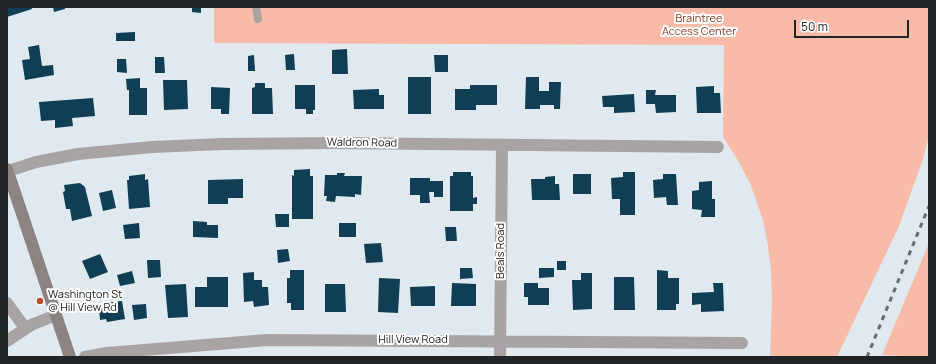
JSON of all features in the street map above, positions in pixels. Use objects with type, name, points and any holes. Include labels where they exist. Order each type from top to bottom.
[{"type":"main road","points":[[7,170],[70,357]]},
{"type":"street","name":"Waldron Road","points":[[7,170],[36,162],[78,154],[165,146],[300,143],[718,147]]},
{"type":"street","name":"Beals Road","points":[[500,357],[502,145]]},
{"type":"street","points":[[7,303],[25,328]]},
{"type":"street","points":[[7,341],[25,328],[56,315]]},
{"type":"street","name":"Hill View Road","points":[[86,357],[107,353],[251,340],[742,343]]},
{"type":"lane","points":[[256,7],[258,19]]},
{"type":"green space","name":"Braintree Access Center","points":[[214,7],[929,7],[929,137],[922,162],[899,226],[837,357],[770,357],[772,297],[771,271],[763,220],[750,183],[723,137],[724,45],[214,43]]},
{"type":"green space","points":[[929,243],[929,357],[882,355]]},
{"type":"building","points":[[7,7],[31,7],[32,9],[7,17]]},
{"type":"building","points":[[53,7],[65,7],[65,9],[54,12]]},
{"type":"building","points":[[192,7],[201,7],[201,13],[192,12]]},
{"type":"building","points":[[135,32],[135,41],[116,41],[116,33]]},
{"type":"building","points":[[39,45],[42,66],[53,65],[54,75],[25,80],[22,60],[30,59],[28,47]]},
{"type":"building","points":[[347,49],[348,74],[332,74],[332,50]]},
{"type":"building","points":[[294,54],[295,70],[286,70],[285,55]]},
{"type":"building","points":[[254,55],[255,71],[248,71],[248,56]]},
{"type":"building","points":[[434,55],[448,55],[448,72],[435,72]]},
{"type":"building","points":[[155,57],[164,57],[165,73],[155,73]]},
{"type":"building","points":[[117,59],[126,59],[127,73],[117,72]]},
{"type":"building","points":[[408,77],[431,77],[431,114],[408,114]]},
{"type":"building","points":[[526,77],[539,77],[539,91],[549,91],[549,82],[561,82],[560,109],[554,109],[554,105],[540,105],[540,109],[525,109]]},
{"type":"building","points":[[140,78],[140,88],[147,88],[147,115],[129,115],[129,90],[127,90],[126,79]]},
{"type":"building","points":[[163,80],[187,80],[188,109],[164,110]]},
{"type":"building","points":[[255,83],[265,83],[265,88],[272,88],[273,114],[252,114],[252,88],[255,87]]},
{"type":"building","points":[[295,85],[315,85],[315,110],[313,110],[313,114],[306,114],[306,109],[295,109]]},
{"type":"building","points":[[470,85],[497,85],[497,105],[476,105],[476,110],[455,110],[455,89],[470,89]]},
{"type":"building","points":[[714,86],[714,93],[720,93],[721,113],[697,113],[696,87]]},
{"type":"building","points":[[211,87],[230,88],[229,114],[221,114],[221,109],[211,109]]},
{"type":"building","points":[[379,89],[379,95],[384,95],[384,109],[354,109],[353,90]]},
{"type":"building","points":[[646,90],[656,90],[655,95],[676,95],[676,112],[656,113],[655,104],[646,104]]},
{"type":"building","points":[[634,94],[635,112],[614,113],[614,107],[603,107],[602,96]]},
{"type":"building","points":[[93,98],[95,116],[72,118],[73,126],[55,128],[55,120],[41,121],[39,102]]},
{"type":"building","points":[[310,169],[310,176],[313,176],[313,219],[292,219],[292,175],[294,176],[294,170]]},
{"type":"building","points":[[453,172],[471,172],[471,176],[473,176],[473,198],[477,197],[477,204],[473,204],[473,211],[450,211],[450,176],[453,176]]},
{"type":"building","points":[[623,172],[635,172],[635,215],[620,215],[620,199],[612,199],[611,178],[623,177]]},
{"type":"building","points":[[337,173],[345,173],[344,176],[362,176],[361,195],[355,194],[355,197],[336,196],[335,202],[326,201],[327,196],[324,196],[325,175],[337,175]]},
{"type":"building","points":[[145,174],[145,180],[148,179],[150,207],[129,209],[127,180],[129,180],[129,176]]},
{"type":"building","points":[[573,174],[591,174],[591,194],[573,194]]},
{"type":"building","points":[[663,174],[676,174],[678,205],[667,205],[666,197],[654,198],[653,180],[663,179]]},
{"type":"building","points":[[555,176],[555,184],[559,184],[560,200],[532,200],[531,179],[545,179],[545,177]]},
{"type":"building","points":[[410,178],[430,178],[430,181],[443,181],[443,197],[434,197],[434,192],[429,192],[430,203],[420,203],[420,195],[410,195]]},
{"type":"building","points":[[243,179],[243,198],[228,198],[228,204],[208,204],[208,180]]},
{"type":"building","points":[[712,181],[712,199],[715,199],[715,217],[701,217],[702,210],[692,209],[692,191],[699,190],[699,182]]},
{"type":"building","points":[[80,183],[85,187],[92,216],[72,221],[70,209],[66,209],[63,192],[65,191],[64,185]]},
{"type":"building","points":[[112,190],[116,208],[103,211],[99,193]]},
{"type":"building","points":[[275,214],[289,214],[289,227],[276,227]]},
{"type":"building","points":[[193,221],[207,222],[207,225],[218,225],[218,238],[193,237]]},
{"type":"building","points":[[139,223],[140,238],[125,239],[123,225]]},
{"type":"building","points":[[339,223],[356,223],[356,237],[339,237]]},
{"type":"building","points":[[445,227],[456,227],[457,241],[446,241]]},
{"type":"building","points":[[381,243],[383,262],[366,263],[364,244]]},
{"type":"building","points":[[288,249],[290,261],[278,263],[277,250]]},
{"type":"building","points":[[100,254],[108,272],[90,279],[82,261]]},
{"type":"building","points":[[147,260],[160,260],[161,277],[148,278]]},
{"type":"building","points":[[557,261],[566,261],[566,270],[557,270]]},
{"type":"building","points":[[460,268],[472,268],[473,278],[460,279]]},
{"type":"building","points":[[539,268],[554,268],[554,277],[539,278]]},
{"type":"building","points":[[290,270],[304,270],[304,310],[291,310],[291,303],[287,303],[287,278],[290,278]]},
{"type":"building","points":[[657,270],[668,271],[668,278],[679,278],[679,304],[676,304],[676,310],[657,310]]},
{"type":"building","points":[[132,271],[135,283],[120,286],[117,275]]},
{"type":"building","points":[[254,272],[254,280],[262,280],[262,287],[268,287],[269,305],[254,307],[253,301],[244,302],[243,273]]},
{"type":"building","points":[[581,273],[592,273],[592,309],[573,310],[572,280],[581,280]]},
{"type":"building","points":[[207,277],[228,277],[228,307],[195,307],[195,287],[207,287]]},
{"type":"building","points":[[614,277],[634,277],[635,310],[614,310]]},
{"type":"building","points":[[379,278],[400,279],[398,313],[378,312]]},
{"type":"building","points":[[452,283],[476,284],[476,306],[451,306]]},
{"type":"building","points":[[524,283],[538,283],[538,288],[549,288],[549,305],[528,305],[528,297],[524,297]]},
{"type":"building","points":[[713,283],[723,283],[724,311],[701,312],[701,304],[692,305],[692,293],[714,292]]},
{"type":"building","points":[[186,284],[188,317],[168,318],[165,285]]},
{"type":"building","points":[[325,284],[345,284],[346,312],[325,312]]},
{"type":"building","points":[[435,286],[435,306],[411,306],[410,287]]},
{"type":"building","points":[[122,301],[125,319],[107,322],[106,319],[100,320],[99,307],[104,306],[104,303]]},
{"type":"building","points":[[146,304],[147,318],[134,320],[132,305]]},
{"type":"railway","points":[[867,357],[929,206]]},
{"type":"place","name":"Washington St @ Hill View Rd","points":[[40,301]]}]
